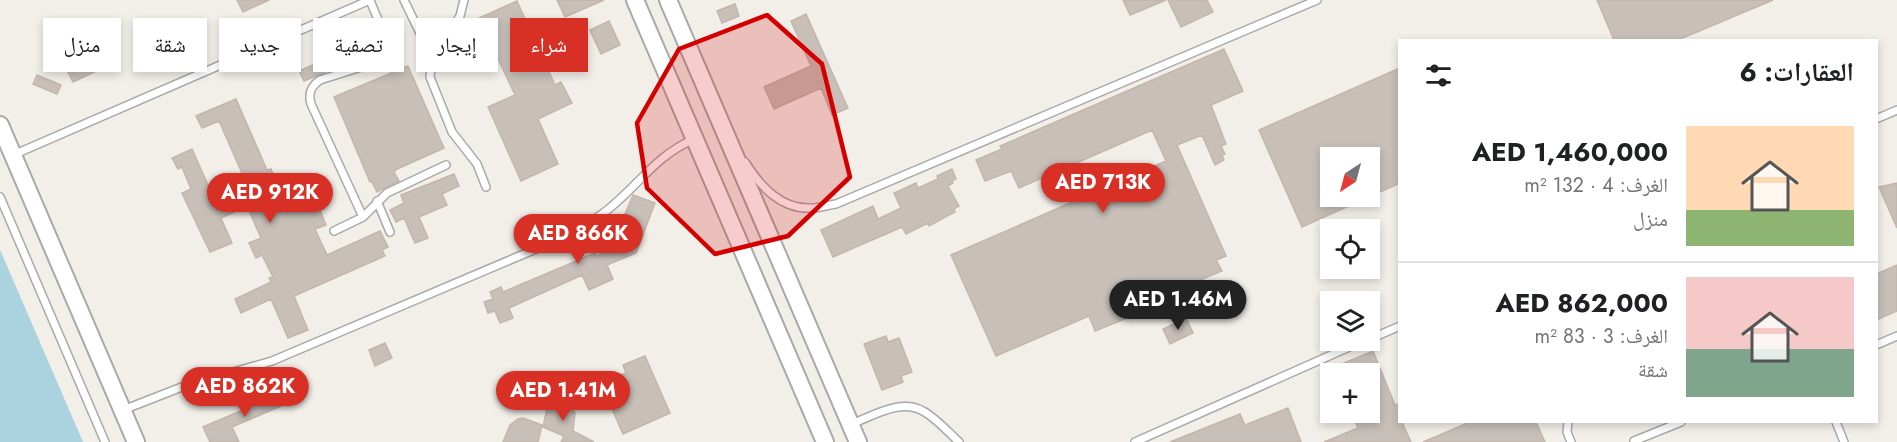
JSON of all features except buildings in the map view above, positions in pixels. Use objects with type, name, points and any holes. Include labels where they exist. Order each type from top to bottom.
[{"type":"street","points":[[636,0],[825,442]]},
{"type":"street","points":[[668,0],[858,442]]},
{"type":"street","points":[[0,125],[136,442]]},
{"type":"lane","points":[[13,155],[370,0],[386,42],[386,57],[320,80],[313,86],[309,95],[311,104],[363,217]]},
{"type":"lane","points":[[404,0],[416,25]]},
{"type":"lane","points":[[459,18],[464,0]]},
{"type":"lane","points":[[711,100],[759,183],[775,198],[793,206],[812,208],[836,204],[1317,0]]},
{"type":"lane","points":[[430,72],[436,93],[452,132],[477,164],[486,187]]},
{"type":"lane","points":[[1878,118],[1897,110]]},
{"type":"lane","points":[[123,410],[186,385],[272,361],[564,237],[611,207],[665,154],[695,139]]},
{"type":"lane","points":[[334,231],[363,217],[376,201],[393,189],[446,165]]},
{"type":"lane","points":[[0,197],[105,442]]},
{"type":"lane","points":[[376,201],[390,232]]},
{"type":"lane","points":[[1380,335],[1398,327]]},
{"type":"lane","points":[[1878,344],[1897,336]]},
{"type":"lane","points":[[1135,442],[1340,351]]},
{"type":"lane","points":[[850,425],[900,406],[911,406],[924,411],[959,442]]},
{"type":"lane","points":[[1568,423],[1571,442]]},
{"type":"lane","points":[[1634,441],[1679,423]]},
{"type":"lane","points":[[1836,423],[1844,442]]},
{"type":"highlighted area","points":[[767,15],[822,64],[850,177],[788,236],[715,254],[647,188],[637,123],[679,49]]},
{"type":"water","points":[[0,250],[1,252],[83,442],[0,442]]}]
